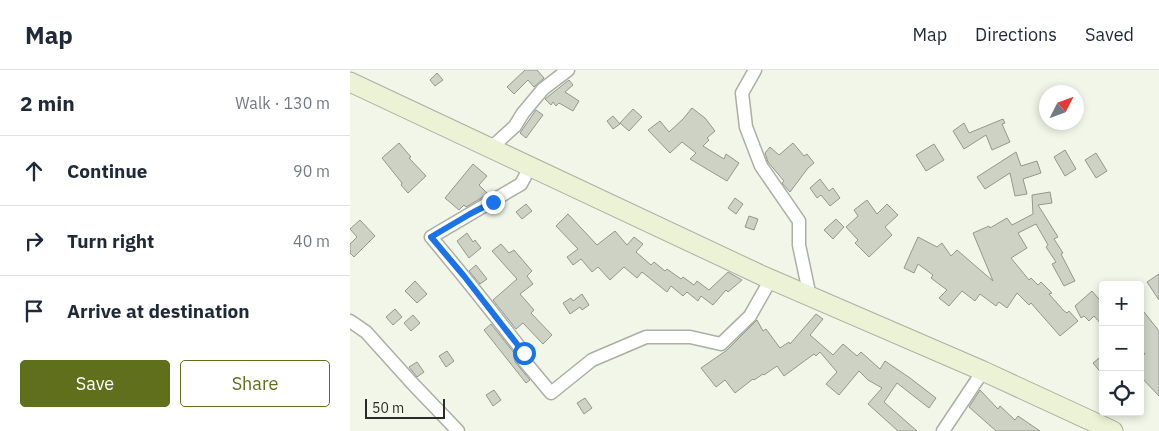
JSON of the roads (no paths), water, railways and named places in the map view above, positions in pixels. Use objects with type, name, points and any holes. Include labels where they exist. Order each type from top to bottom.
[{"type":"street","points":[[491,148],[515,126],[543,89],[568,70]]},
{"type":"street","points":[[755,70],[742,93],[746,128],[761,166],[799,221],[799,245],[810,297]]},
{"type":"street","points":[[350,82],[770,279],[983,371],[1113,431]]},
{"type":"street","points":[[530,167],[521,184],[431,237],[508,332],[524,353],[521,357],[551,393],[592,360],[646,337],[690,337],[721,344],[750,316],[770,279]]},
{"type":"street","points":[[350,321],[366,332],[458,431]]},
{"type":"street","points":[[943,431],[983,371]]}]
